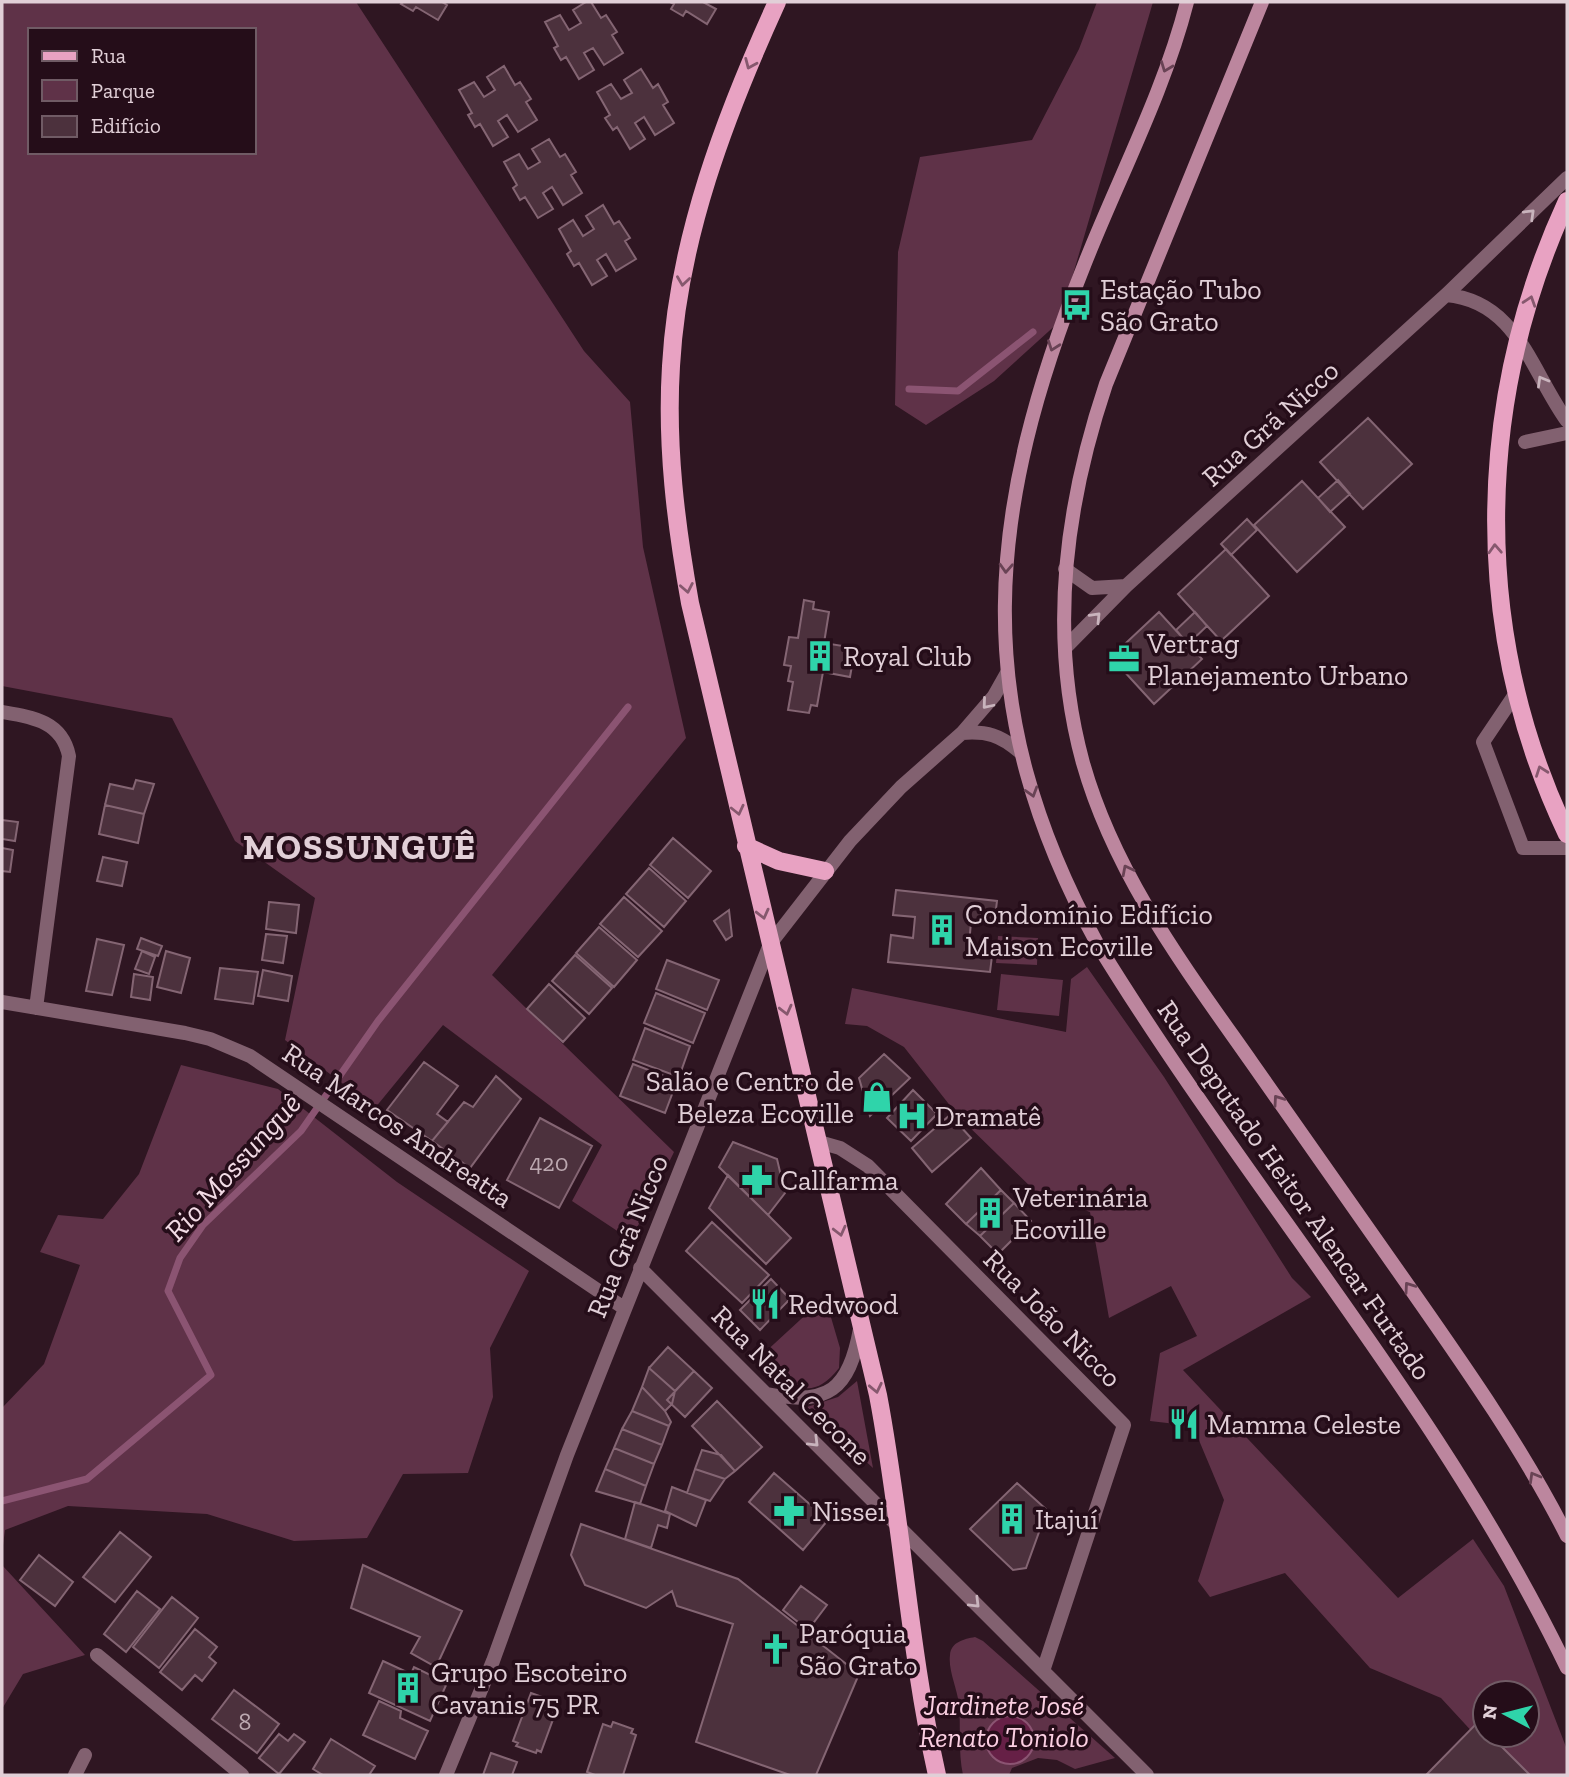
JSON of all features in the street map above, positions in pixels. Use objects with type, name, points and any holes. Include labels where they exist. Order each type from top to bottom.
[{"type":"main road","points":[[778,2],[738,93],[705,184],[684,269],[671,368],[672,478],[682,561],[746,846],[862,1321],[888,1446],[921,1691],[937,1775]]},
{"type":"main road","points":[[1567,201],[1540,269],[1518,339],[1500,434],[1495,534],[1502,622],[1516,694],[1544,779],[1567,834]]},
{"type":"main road","points":[[746,846],[779,862],[825,871]]},
{"type":"street","name":"Rua Deputado Heitor Alencar Furtado","points":[[1187,2],[1170,56],[1059,331],[1029,427],[1007,554],[1004,600],[1007,673],[1020,752],[1053,854],[1075,902],[1104,954],[1455,1467],[1523,1582],[1567,1668]]},
{"type":"street","name":"Rua Deputado Heitor Alencar Furtado","points":[[1262,2],[1103,394],[1077,483],[1065,569],[1065,648],[1068,686],[1083,762],[1108,832],[1164,937],[1460,1360],[1527,1463],[1567,1536]]},
{"type":"street","name":"Rua Grã Nicco","points":[[1065,648],[1126,586],[1446,295],[1567,178]]},
{"type":"street","points":[[1446,295],[1479,301],[1494,310],[1518,339],[1567,421]]},
{"type":"street","points":[[1525,442],[1567,433]]},
{"type":"street","points":[[1065,569],[1093,587],[1126,586]]},
{"type":"street","name":"Rua Grã Nicco","points":[[446,1775],[485,1681],[624,1308],[770,944],[825,871],[875,812],[962,733],[994,696],[1007,673]]},
{"type":"street","points":[[1516,694],[1483,742],[1523,848],[1567,848]]},
{"type":"street","points":[[2,712],[38,720],[60,733],[67,744],[69,769],[36,1008]]},
{"type":"street","points":[[962,733],[991,733],[1003,738],[1020,752]]},
{"type":"street","name":"Rua Marcos Andreatta","points":[[2,1002],[210,1039],[250,1056],[624,1308]]},
{"type":"street","name":"Rua João Nicco","points":[[819,1142],[840,1148],[868,1166],[1124,1425],[1043,1671]]},
{"type":"street","name":"Rua Natal Cecone","points":[[640,1268],[1147,1775]]},
{"type":"street","points":[[766,1394],[807,1399],[834,1390],[851,1365],[862,1321]]},
{"type":"street","points":[[97,1655],[242,1775]]},
{"type":"street","points":[[75,1775],[85,1755]]},
{"type":"green space","points":[[2,2],[356,2],[584,351],[630,402],[643,547],[686,738],[492,975],[674,1152],[631,1240],[572,1201],[602,1145],[443,1025],[375,1108],[285,1040],[315,898],[235,841],[172,718],[2,686]]},
{"type":"green space","points":[[1097,2],[1153,2],[1059,322],[994,381],[926,425],[895,405],[898,252],[920,157],[1032,140],[1079,49]]},
{"type":"green space","points":[[998,936],[1038,938],[1037,965],[996,963]]},
{"type":"green space","points":[[1087,967],[1164,1077],[1292,1278],[1311,1297],[1183,1370],[1398,1598],[1473,1539],[1504,1586],[1540,1679],[1471,1679],[1471,1731],[1441,1698],[1370,1668],[1285,1573],[1210,1597],[1198,1581],[1224,1500],[1193,1426],[1150,1421],[1160,1353],[1197,1336],[1171,1286],[1109,1318],[1090,1212],[1038,1194],[959,1117],[904,1047],[867,1026],[845,1024],[852,988],[1066,1032],[1071,979]]},
{"type":"green space","points":[[1001,974],[1063,980],[1059,1016],[997,1010]]},
{"type":"green space","points":[[181,1065],[278,1089],[397,1182],[529,1271],[490,1348],[493,1397],[468,1473],[403,1474],[367,1538],[294,1541],[207,1514],[68,1506],[5,1530],[2,1553],[2,1408],[44,1364],[80,1265],[40,1252],[58,1215],[103,1219],[139,1174]]},
{"type":"green space","points":[[825,1297],[840,1348],[839,1368],[818,1386],[798,1386],[789,1382],[761,1356]]},
{"type":"green space","points":[[857,1381],[873,1468],[807,1407],[838,1397]]},
{"type":"green space","points":[[2,1565],[85,1655],[23,1674],[2,1709]]},
{"type":"green space","name":"Jardinete José Renato Toniolo","points":[[975,1637],[983,1641],[1115,1758],[1075,1769],[1057,1760],[1038,1758],[1012,1768],[1009,1775],[963,1775],[959,1704],[950,1667],[950,1655],[955,1644]]},
{"type":"green space","points":[[1541,1682],[1566,1747],[1567,1775],[1512,1775],[1488,1749],[1541,1749]]},
{"type":"shaded area","points":[[1010,1716],[1027,1723],[1034,1740],[1027,1757],[1010,1764],[993,1757],[986,1740],[993,1723]]},
{"type":"building","points":[[442,2],[447,5],[438,20],[416,7],[413,11],[401,4]]},
{"type":"building","points":[[591,2],[601,18],[606,15],[617,32],[612,35],[623,53],[604,65],[593,48],[584,53],[594,70],[579,79],[566,57],[561,60],[554,48],[558,46],[545,22],[560,15],[569,30],[581,23],[573,10]]},
{"type":"building","points":[[670,2],[703,2],[716,9],[707,24],[686,11],[683,16],[671,9],[674,4]]},
{"type":"building","points":[[504,66],[515,85],[520,82],[531,99],[526,102],[537,120],[518,132],[507,115],[498,121],[508,137],[493,146],[480,124],[475,127],[468,115],[472,113],[459,90],[474,82],[484,97],[495,90],[487,77]]},
{"type":"building","points":[[641,69],[653,88],[658,84],[668,102],[663,105],[674,123],[655,135],[644,117],[635,123],[645,139],[630,149],[617,127],[613,130],[605,118],[610,115],[597,92],[611,84],[621,99],[632,93],[624,80]]},
{"type":"building","points":[[549,139],[560,157],[565,154],[576,172],[571,175],[582,193],[563,205],[552,187],[543,193],[553,209],[538,218],[525,197],[520,200],[513,188],[517,185],[504,162],[519,154],[528,169],[540,162],[532,149]]},
{"type":"building","points":[[603,205],[614,224],[619,221],[630,238],[625,241],[636,259],[616,271],[606,254],[597,260],[607,276],[592,285],[579,263],[574,266],[567,254],[571,251],[559,229],[573,220],[583,236],[594,229],[586,216]]},
{"type":"building","points":[[1368,418],[1412,464],[1363,509],[1320,462]]},
{"type":"building","points":[[1338,480],[1350,494],[1330,512],[1318,498]]},
{"type":"building","points":[[1302,481],[1345,527],[1297,572],[1254,525]]},
{"type":"building","points":[[1247,519],[1257,530],[1231,555],[1221,544]]},
{"type":"building","points":[[1226,549],[1269,596],[1221,641],[1178,594]]},
{"type":"building","name":"Royal Club","points":[[804,600],[814,602],[813,609],[829,612],[824,643],[855,648],[850,677],[823,672],[817,706],[811,705],[809,713],[788,710],[793,682],[788,681],[791,666],[784,665],[789,637],[798,638]]},
{"type":"building","points":[[1159,612],[1202,659],[1154,704],[1111,657]]},
{"type":"building","points":[[1195,612],[1207,626],[1188,644],[1176,630]]},
{"type":"building","points":[[136,780],[154,784],[144,814],[105,805],[110,784],[133,789]]},
{"type":"building","points":[[105,805],[144,814],[138,843],[99,834]]},
{"type":"building","points":[[2,820],[18,822],[15,841],[2,839]]},
{"type":"building","points":[[673,838],[711,871],[688,898],[650,865]]},
{"type":"building","points":[[2,848],[13,850],[10,872],[2,871]]},
{"type":"building","points":[[103,857],[127,862],[122,886],[97,881]]},
{"type":"building","points":[[649,868],[686,901],[664,927],[626,894]]},
{"type":"building","name":"Condomínio Edifício Maison Ecoville","points":[[896,890],[997,901],[994,925],[971,922],[969,945],[993,948],[990,972],[888,962],[891,935],[913,938],[915,917],[893,915]]},
{"type":"building","points":[[624,897],[662,931],[638,957],[600,924]]},
{"type":"building","points":[[269,902],[299,905],[296,933],[266,929]]},
{"type":"building","points":[[729,910],[732,936],[726,940],[714,921]]},
{"type":"building","points":[[599,927],[637,960],[614,987],[576,953]]},
{"type":"building","points":[[266,934],[287,936],[283,963],[262,960]]},
{"type":"building","points":[[141,938],[162,946],[158,956],[137,949]]},
{"type":"building","points":[[97,939],[124,945],[112,995],[86,991]]},
{"type":"building","points":[[142,951],[155,957],[149,974],[135,969]]},
{"type":"building","points":[[166,951],[190,958],[181,993],[157,987]]},
{"type":"building","points":[[575,955],[612,988],[589,1014],[552,981]]},
{"type":"building","points":[[667,960],[719,980],[707,1010],[656,989]]},
{"type":"building","points":[[220,968],[258,972],[253,1004],[215,999]]},
{"type":"building","points":[[263,970],[292,976],[288,1001],[258,996]]},
{"type":"building","points":[[134,974],[153,977],[150,1000],[131,997]]},
{"type":"building","points":[[549,984],[585,1018],[563,1042],[527,1009]]},
{"type":"building","points":[[656,993],[705,1013],[693,1043],[644,1023]]},
{"type":"building","points":[[645,1028],[690,1046],[679,1077],[633,1060]]},
{"type":"building","name":"Salão e Centro de Beleza Ecoville","points":[[884,1054],[910,1078],[870,1116],[859,1078]]},
{"type":"building","points":[[424,1062],[458,1086],[437,1114],[448,1122],[432,1141],[387,1110]]},
{"type":"building","points":[[633,1064],[677,1081],[665,1113],[620,1096]]},
{"type":"building","points":[[496,1076],[521,1099],[470,1168],[432,1141],[464,1102],[473,1107]]},
{"type":"building","name":"Dramatê","points":[[913,1090],[937,1114],[911,1141],[887,1118]]},
{"type":"building","points":[[950,1115],[971,1138],[932,1172],[912,1148]]},
{"type":"building","points":[[540,1118],[592,1146],[559,1208],[507,1180]]},
{"type":"building","name":"Callfarma","points":[[733,1142],[777,1159],[785,1193],[768,1215],[719,1167]]},
{"type":"building","points":[[981,1168],[1001,1190],[966,1224],[946,1204]]},
{"type":"building","points":[[728,1175],[791,1238],[766,1264],[709,1208]]},
{"type":"building","name":"Veterinária Ecoville","points":[[1001,1190],[1014,1203],[980,1236],[966,1224]]},
{"type":"building","points":[[1014,1203],[1031,1221],[998,1254],[980,1236]]},
{"type":"building","points":[[712,1222],[769,1275],[742,1303],[686,1251]]},
{"type":"building","name":"Redwood","points":[[771,1279],[790,1299],[760,1330],[740,1310]]},
{"type":"building","points":[[668,1347],[694,1371],[675,1391],[649,1368]]},
{"type":"building","points":[[649,1368],[675,1391],[672,1404],[665,1411],[642,1387]]},
{"type":"building","points":[[694,1371],[712,1388],[685,1417],[667,1400]]},
{"type":"building","points":[[642,1387],[665,1411],[671,1422],[669,1426],[632,1411]]},
{"type":"building","points":[[717,1401],[762,1447],[735,1471],[692,1426]]},
{"type":"building","points":[[632,1411],[669,1426],[662,1445],[622,1429]]},
{"type":"building","points":[[622,1429],[662,1445],[654,1464],[614,1448]]},
{"type":"building","points":[[614,1448],[654,1464],[646,1486],[605,1469]]},
{"type":"building","points":[[702,1450],[721,1455],[735,1471],[725,1479],[695,1469]]},
{"type":"building","points":[[605,1469],[646,1486],[640,1504],[596,1491]]},
{"type":"building","points":[[695,1469],[725,1479],[710,1501],[687,1493]]},
{"type":"building","name":"Nissei","points":[[774,1473],[828,1520],[803,1550],[749,1502]]},
{"type":"building","name":"Itajuí","points":[[1017,1483],[1047,1510],[1026,1568],[1013,1570],[970,1529]]},
{"type":"building","points":[[672,1487],[706,1500],[696,1526],[665,1511]]},
{"type":"building","points":[[635,1502],[670,1514],[667,1528],[658,1525],[651,1548],[625,1539]]},
{"type":"building","name":"Paróquia São Grato","points":[[581,1524],[738,1579],[859,1674],[816,1775],[790,1775],[696,1742],[733,1624],[677,1606],[672,1591],[646,1608],[585,1585],[571,1555]]},
{"type":"building","points":[[120,1532],[151,1557],[115,1602],[83,1577]]},
{"type":"building","points":[[39,1555],[73,1582],[55,1606],[20,1580]]},
{"type":"building","points":[[363,1565],[462,1611],[436,1667],[411,1653],[420,1637],[351,1608]]},
{"type":"building","points":[[801,1586],[827,1605],[808,1630],[783,1610]]},
{"type":"building","points":[[137,1591],[160,1609],[126,1652],[104,1634]]},
{"type":"building","points":[[172,1597],[198,1618],[159,1668],[133,1647]]},
{"type":"building","points":[[195,1629],[217,1647],[209,1657],[216,1663],[202,1681],[195,1675],[182,1690],[160,1672]]},
{"type":"building","name":"Grupo Escoteiro Cavanis 75 PR","points":[[383,1661],[411,1674],[414,1667],[447,1683],[430,1721],[369,1693]]},
{"type":"building","points":[[234,1690],[279,1724],[257,1753],[212,1719]]},
{"type":"building","points":[[531,1693],[559,1703],[541,1752],[537,1750],[536,1753],[516,1746],[518,1743],[513,1741]]},
{"type":"building","points":[[379,1701],[401,1711],[400,1718],[428,1731],[415,1759],[363,1735]]},
{"type":"building","points":[[613,1722],[633,1729],[631,1733],[636,1735],[623,1775],[595,1775],[587,1772],[603,1724],[611,1727]]},
{"type":"building","points":[[1471,1729],[1471,1749],[1504,1749],[1530,1775],[1426,1775]]},
{"type":"building","points":[[279,1734],[288,1741],[294,1734],[305,1742],[279,1774],[259,1758]]},
{"type":"building","points":[[331,1739],[375,1766],[369,1775],[323,1775],[313,1769]]},
{"type":"building","points":[[491,1753],[517,1762],[512,1775],[483,1775]]},
{"type":"waterway","name":"Rio Mossunguê","points":[[909,389],[958,391],[1033,332]]},
{"type":"waterway","name":"Rio Mossunguê","points":[[2,1501],[87,1479],[211,1375],[168,1291],[180,1258],[203,1225],[301,1131],[378,1021],[628,707]]},
{"type":"place","name":"Estação Tubo São Grato","points":[[1077,305]]},
{"type":"place","name":"Royal Club","points":[[820,656]]},
{"type":"place","name":"Vertrag Planejamento Urbano","points":[[1124,659]]},
{"type":"place","name":"Condomínio Edifício Maison Ecoville","points":[[942,930]]},
{"type":"place","name":"Salão e Centro de Beleza Ecoville","points":[[877,1097]]},
{"type":"place","name":"Dramatê","points":[[912,1116]]},
{"type":"place","name":"Callfarma","points":[[757,1180]]},
{"type":"place","name":"Veterinária Ecoville","points":[[990,1213]]},
{"type":"place","name":"Redwood","points":[[765,1304]]},
{"type":"place","name":"Mamma Celeste","points":[[1184,1424]]},
{"type":"place","name":"Nissei","points":[[789,1511]]},
{"type":"place","name":"Itajuí","points":[[1012,1519]]},
{"type":"place","name":"Paróquia São Grato","points":[[776,1649]]},
{"type":"place","name":"Grupo Escoteiro Cavanis 75 PR","points":[[408,1688]]},
{"type":"district","name":"MOSSUNGUÊ","points":[[360,847]]}]
